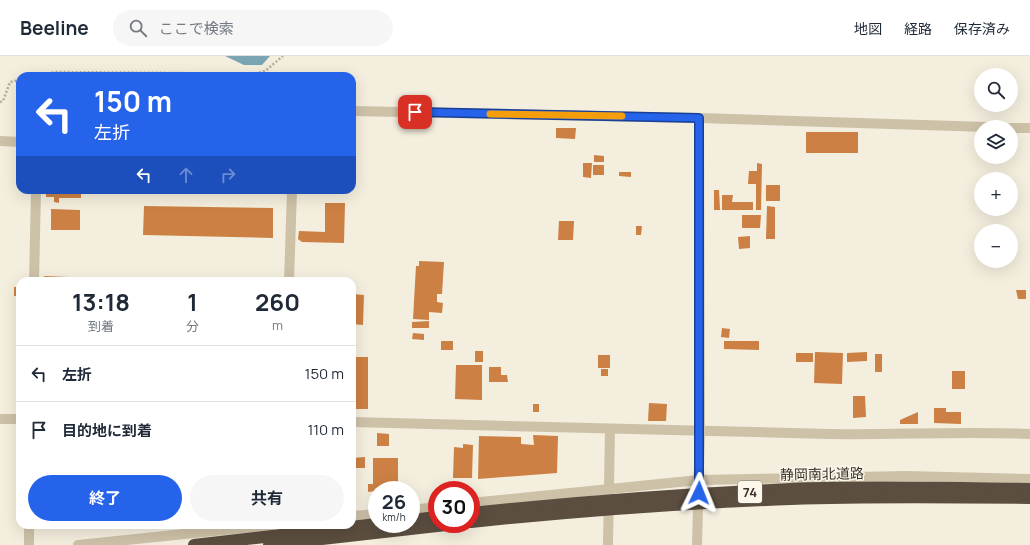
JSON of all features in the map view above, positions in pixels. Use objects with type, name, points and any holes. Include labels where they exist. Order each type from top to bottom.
[{"type":"highway","name":"静岡南北道路","points":[[480,513],[630,498],[792,489],[1030,489]]},
{"type":"highway","name":"静岡南北道路","points":[[480,521],[630,507],[792,499],[933,497],[1030,498]]},
{"type":"highway","points":[[356,526],[368,525]]},
{"type":"highway","points":[[268,545],[428,527]]},
{"type":"highway","points":[[194,545],[333,529]]},
{"type":"street","points":[[356,111],[699,118],[974,127]]},
{"type":"street","points":[[697,545],[700,432],[699,118]]},
{"type":"street","points":[[1018,128],[1030,128]]},
{"type":"street","points":[[0,141],[16,142]]},
{"type":"street","points":[[34,277],[36,194]]},
{"type":"street","points":[[289,277],[292,194]]},
{"type":"street","points":[[0,419],[16,419]]},
{"type":"street","points":[[356,422],[700,432],[879,435],[993,433],[1030,434]]},
{"type":"street","points":[[608,545],[610,429]]},
{"type":"street","points":[[480,503],[610,488],[699,480],[907,476],[1030,479]]},
{"type":"street","points":[[356,516],[368,515]]},
{"type":"street","points":[[29,529],[29,545]]},
{"type":"street","points":[[78,545],[233,529]]},
{"type":"street","points":[[283,529],[283,545]]},
{"type":"path","points":[[261,72],[265,71],[283,56]]},
{"type":"path","points":[[55,72],[181,72]]},
{"type":"path","points":[[0,102],[3,101],[10,82],[16,81]]},
{"type":"water","points":[[225,56],[270,56],[262,65],[244,65]]},
{"type":"building","points":[[556,128],[576,128],[575,139],[556,138]]},
{"type":"building","points":[[806,132],[858,132],[858,153],[806,153]]},
{"type":"building","points":[[594,155],[604,156],[604,162],[594,162]]},
{"type":"building","points":[[583,163],[592,163],[591,178],[583,177]]},
{"type":"building","points":[[757,163],[762,164],[761,210],[756,210],[756,184],[748,184],[749,171],[757,171]]},
{"type":"building","points":[[593,165],[604,165],[604,175],[593,175]]},
{"type":"building","points":[[619,172],[631,172],[631,177],[619,176]]},
{"type":"building","points":[[766,185],[780,185],[780,201],[766,201]]},
{"type":"building","points":[[714,190],[719,190],[720,210],[714,210]]},
{"type":"building","points":[[46,194],[81,194],[81,198],[59,198],[59,203],[54,202],[54,197],[46,197]]},
{"type":"building","points":[[722,195],[733,195],[732,202],[753,202],[753,210],[722,210]]},
{"type":"building","points":[[325,203],[345,203],[344,243],[302,242],[298,239],[299,231],[325,232]]},
{"type":"building","points":[[144,206],[273,208],[273,238],[143,235]]},
{"type":"building","points":[[767,206],[775,207],[775,239],[766,239]]},
{"type":"building","points":[[51,209],[80,210],[80,230],[51,230]]},
{"type":"building","points":[[742,215],[761,215],[760,228],[742,228]]},
{"type":"building","points":[[559,221],[574,221],[573,240],[558,240]]},
{"type":"building","points":[[636,226],[642,226],[641,235],[636,235]]},
{"type":"building","points":[[750,236],[750,248],[739,249],[738,237]]},
{"type":"building","points":[[419,261],[444,262],[442,294],[437,294],[437,302],[443,303],[442,313],[429,312],[429,320],[413,319],[416,266],[419,266]]},
{"type":"building","points":[[44,276],[68,277],[44,277]]},
{"type":"building","points":[[14,287],[16,287],[16,296],[14,296]]},
{"type":"building","points":[[1016,290],[1026,290],[1026,299],[1018,299]]},
{"type":"building","points":[[356,294],[364,295],[363,325],[356,324]]},
{"type":"building","points":[[429,321],[429,328],[412,328],[412,322]]},
{"type":"building","points":[[722,328],[730,329],[729,338],[721,337]]},
{"type":"building","points":[[413,333],[424,334],[424,340],[412,339]]},
{"type":"building","points":[[441,341],[453,341],[453,350],[441,350]]},
{"type":"building","points":[[724,341],[759,341],[759,350],[724,349]]},
{"type":"building","points":[[475,351],[483,351],[483,362],[475,362]]},
{"type":"building","points":[[815,352],[843,353],[842,384],[814,383]]},
{"type":"building","points":[[867,352],[867,361],[847,362],[847,353]]},
{"type":"building","points":[[796,353],[813,353],[813,362],[796,362]]},
{"type":"building","points":[[875,354],[882,354],[882,372],[875,372]]},
{"type":"building","points":[[598,355],[610,355],[610,368],[598,368]]},
{"type":"building","points":[[356,357],[368,357],[368,409],[356,409]]},
{"type":"building","points":[[456,365],[482,365],[482,400],[455,399]]},
{"type":"building","points":[[489,367],[501,367],[501,375],[507,375],[508,382],[489,382]]},
{"type":"building","points":[[601,369],[608,369],[608,376],[601,376]]},
{"type":"building","points":[[952,371],[965,371],[965,389],[952,389]]},
{"type":"building","points":[[853,396],[865,396],[866,417],[853,418]]},
{"type":"building","points":[[649,403],[667,404],[666,421],[648,421]]},
{"type":"building","points":[[533,404],[539,404],[539,412],[533,412]]},
{"type":"building","points":[[934,408],[946,408],[946,412],[961,412],[961,424],[934,423]]},
{"type":"building","points":[[918,412],[918,424],[900,424],[900,420]]},
{"type":"building","points":[[377,433],[389,434],[389,446],[377,446]]},
{"type":"building","points":[[533,435],[558,436],[557,473],[478,479],[479,436],[521,437],[521,444],[534,445]]},
{"type":"building","points":[[463,444],[473,445],[472,478],[453,478],[454,447],[463,448]]},
{"type":"building","points":[[365,457],[365,468],[356,468],[356,458]]},
{"type":"building","points":[[373,458],[398,458],[398,481],[373,481]]},
{"type":"slow traffic","points":[[490,114],[622,116]]},
{"type":"route","points":[[415,112],[699,118],[699,493]]}]
